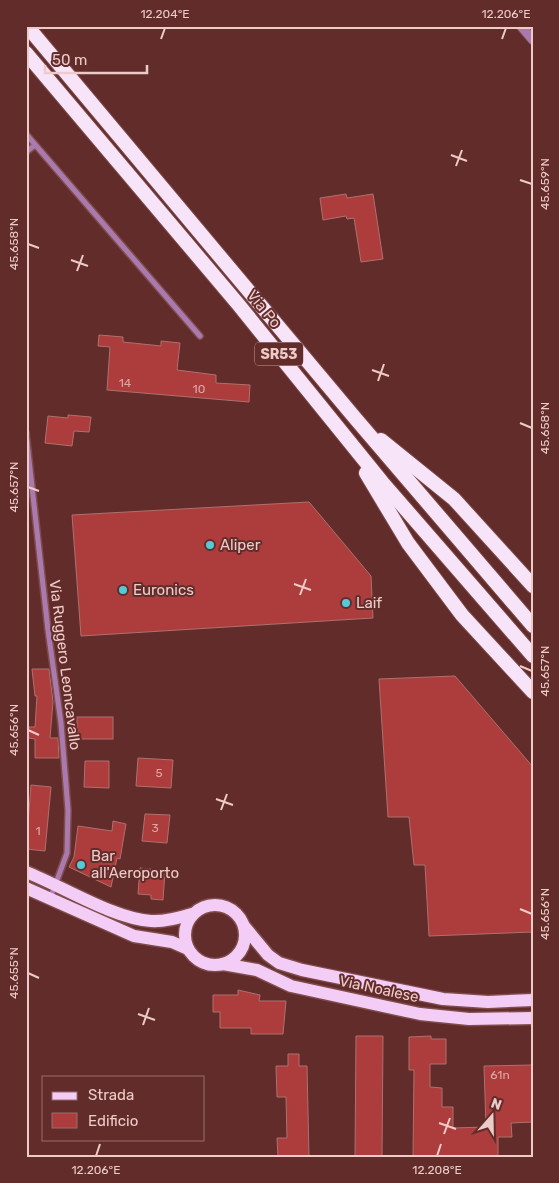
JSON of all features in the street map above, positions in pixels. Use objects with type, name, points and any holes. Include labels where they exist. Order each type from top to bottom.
[{"type":"highway","name":"Via Po","points":[[27,26],[355,418],[533,626]]},
{"type":"highway","name":"Via Po","points":[[26,53],[238,304],[341,432],[533,656]]},
{"type":"highway","points":[[355,418],[454,499],[533,586]]},
{"type":"highway","points":[[341,432],[408,543],[462,615],[533,692]]},
{"type":"main road","points":[[26,872],[110,909],[145,921],[163,921],[192,914],[204,907],[218,905],[232,910],[239,917],[244,926],[245,935],[239,953],[223,964],[206,964],[198,960],[188,949],[172,942],[134,936],[26,888]]},
{"type":"main road","points":[[188,949],[185,931],[192,914]]},
{"type":"main road","name":"Via Noalese","points":[[244,926],[268,956],[302,970],[442,1000],[488,1002],[533,1000]]},
{"type":"main road","name":"Via Noalese","points":[[223,964],[257,970],[291,986],[420,1014],[469,1019],[533,1018]]},
{"type":"street","points":[[521,26],[533,40]]},
{"type":"street","points":[[26,134],[200,336]]},
{"type":"street","points":[[26,152],[36,145]]},
{"type":"street","name":"Via Ruggero Leoncavallo","points":[[26,433],[64,758],[68,810],[67,853],[50,899]]},
{"type":"building","points":[[346,194],[347,198],[373,194],[383,259],[361,262],[354,218],[347,219],[346,216],[323,220],[320,198]]},
{"type":"building","points":[[99,335],[123,337],[123,342],[161,346],[161,341],[180,343],[177,370],[216,375],[216,383],[250,385],[249,402],[107,390],[110,347],[98,346]]},
{"type":"building","points":[[68,415],[91,417],[89,432],[74,431],[72,446],[45,443],[48,416],[68,418]]},
{"type":"building","name":"Aliper","points":[[309,502],[371,576],[373,618],[81,636],[72,515]]},
{"type":"building","points":[[32,669],[49,669],[53,702],[50,738],[58,738],[59,758],[35,758],[35,739],[28,738],[29,727],[35,727],[37,696],[35,696]]},
{"type":"building","points":[[455,676],[533,767],[533,932],[429,936],[425,865],[414,865],[409,817],[388,817],[379,679]]},
{"type":"building","points":[[77,717],[113,717],[113,739],[77,739]]},
{"type":"building","points":[[138,758],[173,760],[171,788],[136,786]]},
{"type":"building","points":[[85,761],[109,761],[109,788],[84,787]]},
{"type":"building","points":[[31,785],[51,787],[45,851],[26,849]]},
{"type":"building","points":[[145,814],[170,815],[167,843],[142,841]]},
{"type":"building","points":[[113,821],[126,824],[120,859],[117,858],[111,887],[69,867],[74,857],[78,826],[112,831]]},
{"type":"building","points":[[140,868],[165,871],[163,900],[151,899],[151,895],[138,894]]},
{"type":"building","points":[[238,990],[260,995],[259,1001],[286,1001],[283,1034],[251,1034],[251,1028],[220,1028],[220,1012],[213,1012],[213,995],[238,995]]},
{"type":"building","points":[[356,1036],[383,1036],[382,1157],[355,1157]]},
{"type":"building","points":[[431,1036],[431,1039],[446,1039],[446,1064],[430,1064],[430,1087],[442,1088],[442,1107],[453,1107],[453,1128],[486,1127],[484,1066],[533,1065],[533,1122],[511,1123],[512,1137],[498,1137],[498,1157],[413,1157],[414,1070],[409,1070],[409,1037]]},
{"type":"building","points":[[288,1054],[299,1054],[299,1066],[307,1066],[309,1157],[278,1157],[277,1138],[287,1138],[286,1097],[277,1097],[276,1066],[288,1066]]},
{"type":"place","name":"Aliper","points":[[210,545]]},
{"type":"place","name":"Euronics","points":[[123,590]]},
{"type":"place","name":"Laif","points":[[346,603]]},
{"type":"place","name":"Bar all'Aeroporto","points":[[81,865]]}]
